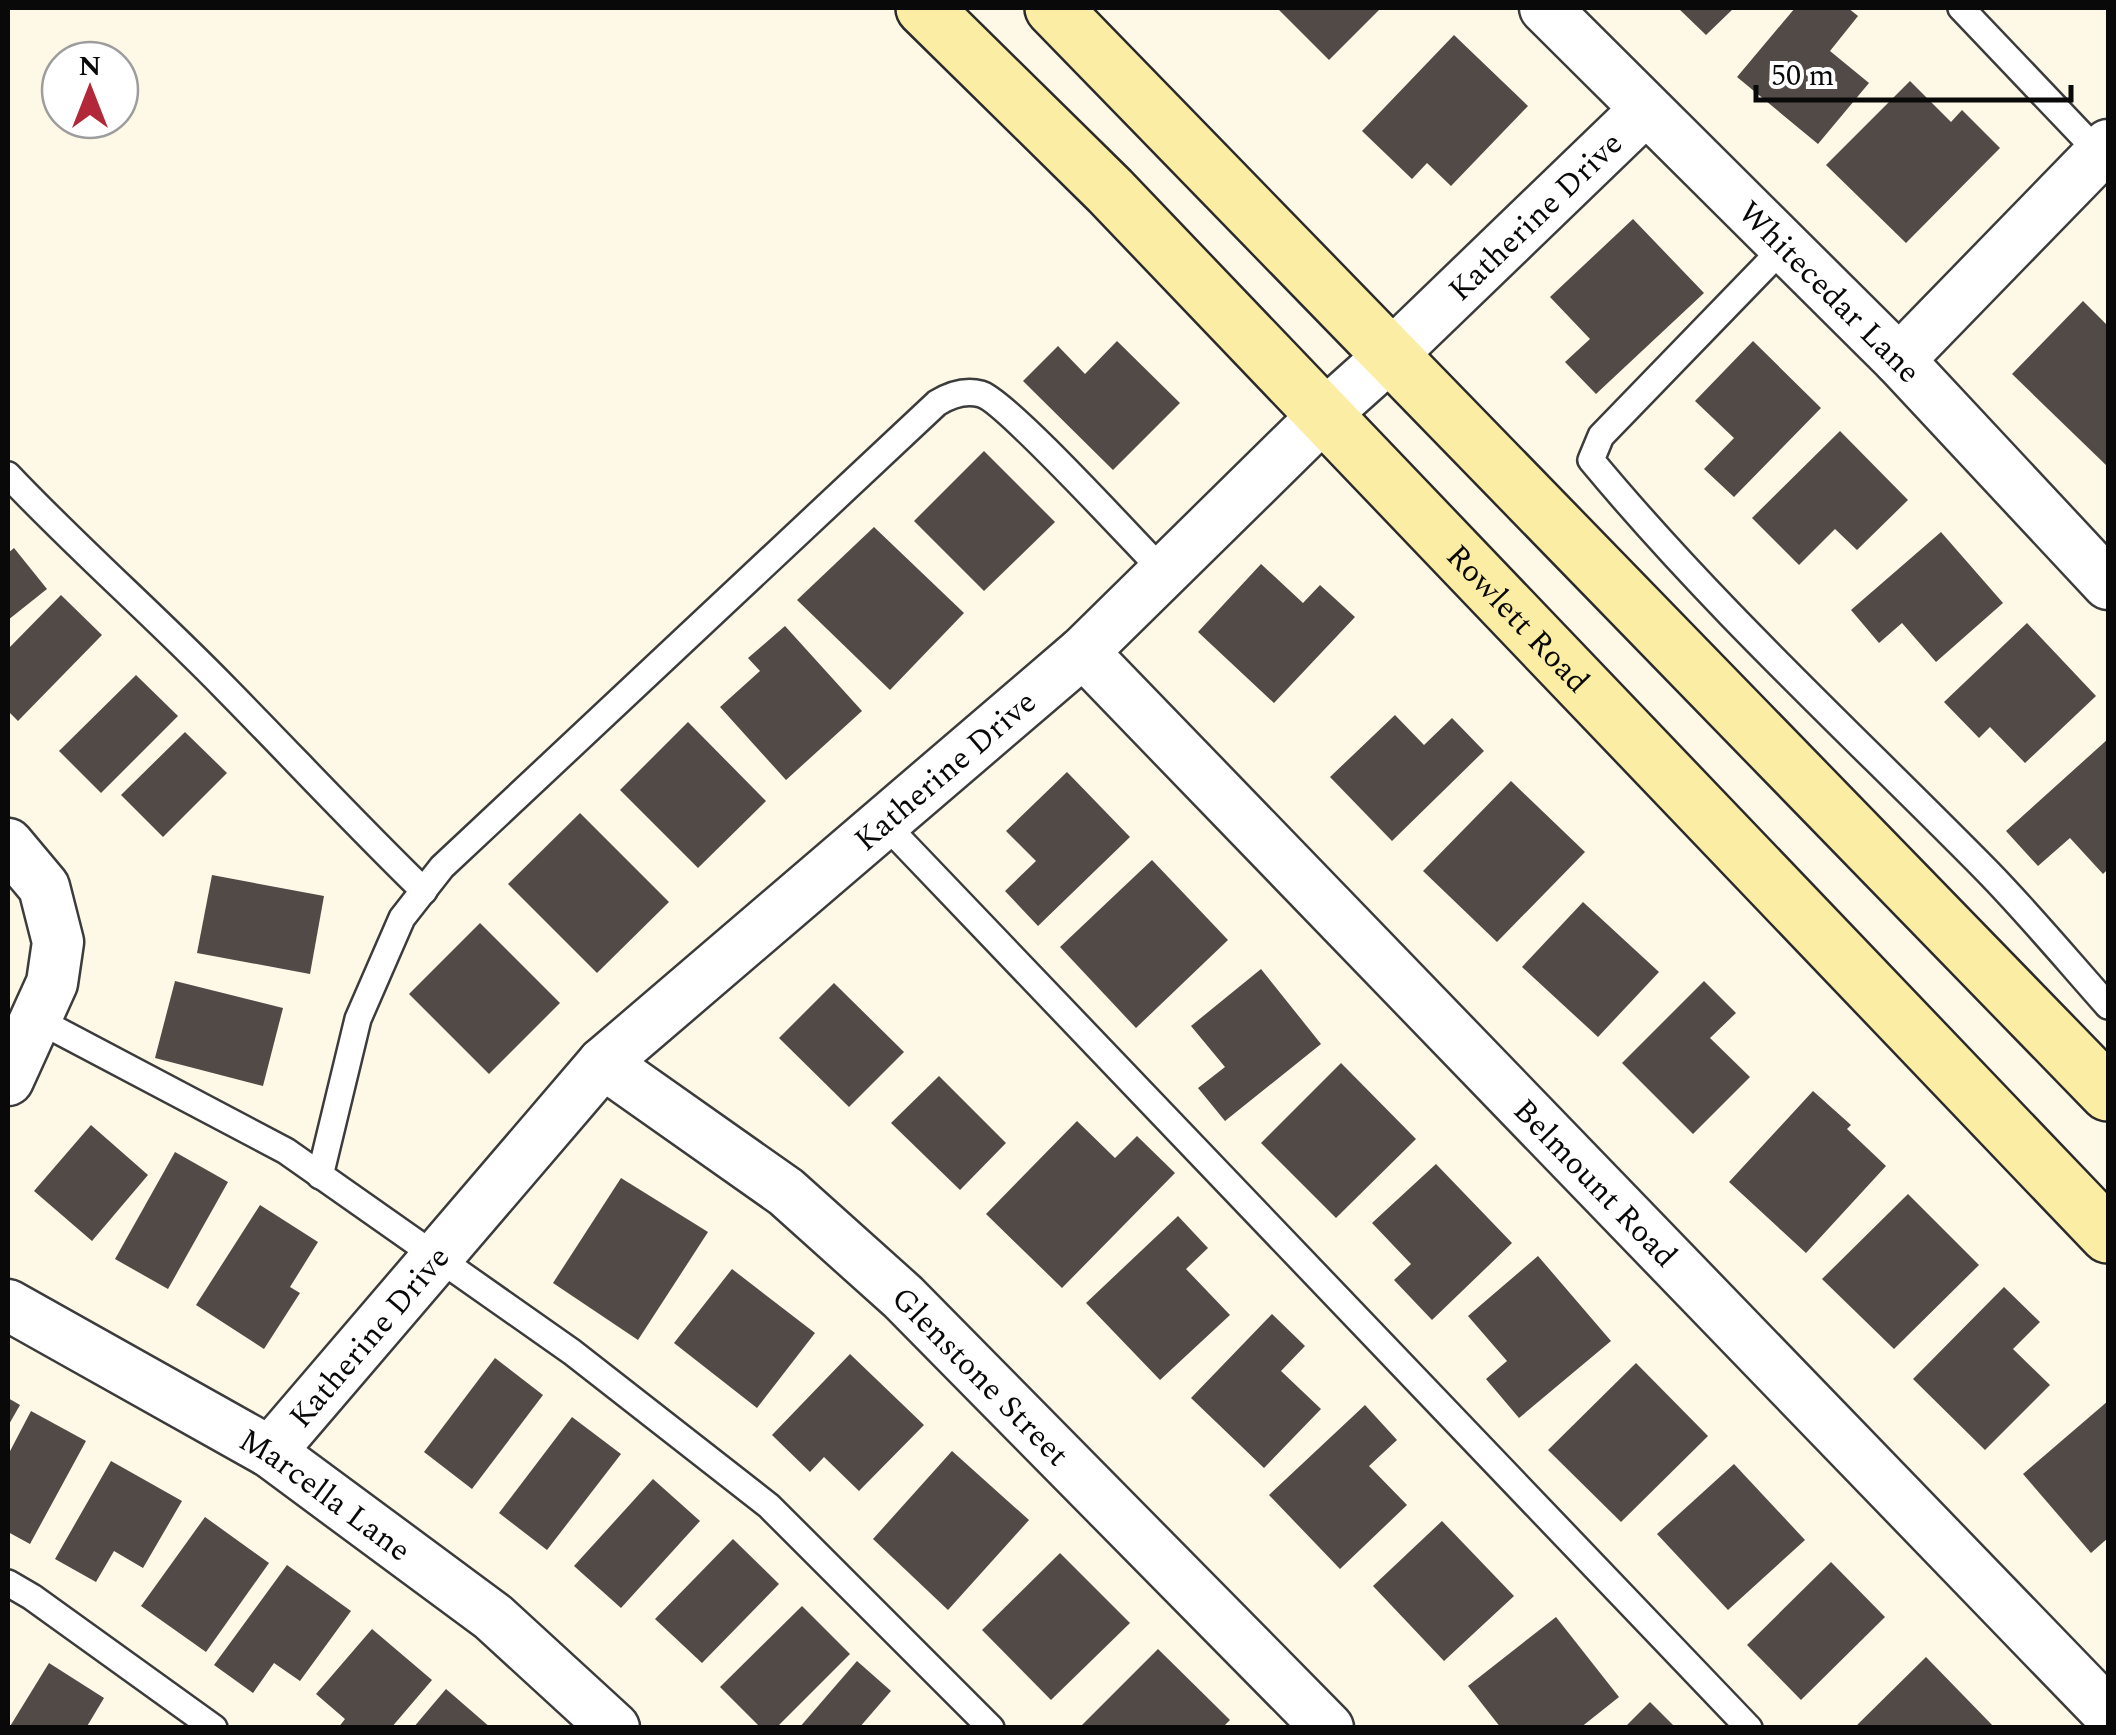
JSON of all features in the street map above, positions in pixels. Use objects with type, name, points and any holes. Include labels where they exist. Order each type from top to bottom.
[{"type":"main road","name":"Rowlett Road","points":[[924,8],[1110,191],[2108,1235]]},
{"type":"main road","points":[[1053,8],[2108,1093]]},
{"type":"street","name":"Whitecedar Lane","points":[[1545,8],[1900,360],[2104,569]]},
{"type":"street","name":"Katherine Drive","points":[[270,1452],[602,1063],[1084,652],[1325,414],[1645,110]]},
{"type":"street","points":[[1900,360],[2104,150]]},
{"type":"street","name":"Belmount Road","points":[[1084,652],[2108,1714]]},
{"type":"street","points":[[8,844],[44,886],[58,942],[52,983],[8,1080]]},
{"type":"street","name":"Glenstone Street","points":[[602,1063],[786,1192],[903,1296],[1328,1728]]},
{"type":"street","name":"Marcella Lane","points":[[8,1306],[270,1452],[494,1618],[614,1728]]},
{"type":"lane","points":[[1961,8],[2104,150]]},
{"type":"lane","points":[[1784,247],[1601,436],[1591,460],[1657,539],[1861,748],[1989,872],[2108,1006]]},
{"type":"lane","points":[[320,1176],[358,1019],[402,918],[442,867],[937,403],[951,394],[983,394],[1164,572]]},
{"type":"lane","points":[[8,476],[224,687],[424,891]]},
{"type":"lane","points":[[884,823],[1750,1728]]},
{"type":"lane","points":[[36,1019],[286,1151],[572,1352],[769,1506],[990,1728]]},
{"type":"lane","points":[[8,1582],[214,1728]]},
{"type":"building","points":[[1277,8],[1381,8],[1329,60]]},
{"type":"building","points":[[1678,8],[1734,8],[1706,35]]},
{"type":"building","points":[[1795,8],[1848,8],[1858,16],[1830,51],[1869,83],[1818,144],[1737,77]]},
{"type":"building","points":[[1454,35],[1528,106],[1451,186],[1427,163],[1412,179],[1362,131]]},
{"type":"building","points":[[1910,81],[1951,122],[1962,110],[2000,148],[1906,243],[1826,165]]},
{"type":"building","points":[[1633,219],[1704,293],[1596,394],[1565,362],[1590,339],[1550,297]]},
{"type":"building","points":[[2083,301],[2108,326],[2108,467],[2012,374]]},
{"type":"building","points":[[1117,341],[1180,403],[1113,470],[1023,381],[1058,346],[1085,374]]},
{"type":"building","points":[[1753,341],[1821,408],[1734,497],[1704,469],[1734,438],[1695,401]]},
{"type":"building","points":[[1840,431],[1908,500],[1857,550],[1835,529],[1799,565],[1752,518]]},
{"type":"building","points":[[984,451],[1055,522],[984,591],[914,521]]},
{"type":"building","points":[[874,527],[964,613],[890,690],[797,600]]},
{"type":"building","points":[[1941,532],[2003,603],[1936,662],[1902,623],[1879,643],[1851,610]]},
{"type":"building","points":[[14,548],[47,589],[8,620],[8,553]]},
{"type":"building","points":[[1261,564],[1303,603],[1320,585],[1355,617],[1274,703],[1198,632]]},
{"type":"building","points":[[61,595],[102,635],[18,721],[8,711],[8,649]]},
{"type":"building","points":[[2027,623],[2096,696],[2025,763],[1990,727],[1979,738],[1944,702]]},
{"type":"building","points":[[785,626],[862,711],[786,780],[720,707],[760,671],[748,658]]},
{"type":"building","points":[[136,675],[178,716],[101,793],[59,751]]},
{"type":"building","points":[[1395,715],[1424,745],[1452,718],[1484,751],[1392,841],[1330,777]]},
{"type":"building","points":[[688,722],[766,801],[698,868],[620,790]]},
{"type":"building","points":[[185,732],[227,773],[163,837],[121,795]]},
{"type":"building","points":[[2108,739],[2108,869],[2103,874],[2070,838],[2038,866],[2006,831]]},
{"type":"building","points":[[1067,772],[1130,837],[1038,926],[1005,891],[1036,861],[1006,831]]},
{"type":"building","points":[[1511,781],[1585,852],[1497,942],[1423,871]]},
{"type":"building","points":[[580,813],[669,902],[597,973],[508,884]]},
{"type":"building","points":[[1152,860],[1228,940],[1136,1028],[1060,947]]},
{"type":"building","points":[[212,875],[324,896],[310,974],[197,953]]},
{"type":"building","points":[[1583,902],[1659,972],[1598,1037],[1522,967]]},
{"type":"building","points":[[480,923],[560,1003],[489,1074],[409,994]]},
{"type":"building","points":[[1261,969],[1321,1044],[1225,1121],[1198,1088],[1225,1067],[1191,1026]]},
{"type":"building","points":[[175,981],[283,1008],[263,1086],[155,1058]]},
{"type":"building","points":[[1704,981],[1736,1013],[1710,1038],[1750,1077],[1693,1134],[1622,1063]]},
{"type":"building","points":[[834,983],[904,1052],[849,1107],[779,1038]]},
{"type":"building","points":[[1341,1063],[1416,1139],[1336,1218],[1261,1143]]},
{"type":"building","points":[[939,1076],[1006,1143],[960,1190],[891,1123]]},
{"type":"building","points":[[1813,1091],[1851,1125],[1847,1129],[1886,1166],[1806,1253],[1729,1182]]},
{"type":"building","points":[[1077,1121],[1115,1158],[1137,1136],[1175,1173],[1062,1288],[986,1214]]},
{"type":"building","points":[[91,1125],[148,1175],[92,1241],[34,1191]]},
{"type":"building","points":[[175,1152],[228,1182],[168,1289],[115,1259]]},
{"type":"building","points":[[1436,1164],[1512,1243],[1432,1320],[1394,1280],[1411,1264],[1372,1223]]},
{"type":"building","points":[[621,1178],[708,1232],[638,1340],[553,1283]]},
{"type":"building","points":[[1908,1194],[1979,1265],[1894,1349],[1822,1279]]},
{"type":"building","points":[[260,1205],[318,1242],[290,1287],[300,1293],[264,1349],[196,1305]]},
{"type":"building","points":[[1178,1216],[1208,1248],[1186,1269],[1230,1315],[1160,1380],[1086,1303]]},
{"type":"building","points":[[1538,1256],[1611,1341],[1519,1418],[1486,1379],[1507,1361],[1468,1316]]},
{"type":"building","points":[[732,1269],[815,1333],[757,1408],[674,1343]]},
{"type":"building","points":[[2004,1287],[2040,1322],[2013,1349],[2050,1385],[1985,1450],[1913,1379]]},
{"type":"building","points":[[1272,1314],[1305,1346],[1281,1371],[1321,1409],[1264,1468],[1191,1398]]},
{"type":"building","points":[[850,1354],[924,1425],[859,1491],[824,1457],[810,1472],[772,1435]]},
{"type":"building","points":[[495,1358],[543,1395],[472,1489],[424,1452]]},
{"type":"building","points":[[1636,1363],[1708,1436],[1621,1522],[1548,1450]]},
{"type":"building","points":[[8,1398],[20,1405],[8,1426]]},
{"type":"building","points":[[2108,1401],[2108,1538],[2091,1553],[2023,1474]]},
{"type":"building","points":[[1365,1405],[1397,1440],[1369,1466],[1407,1505],[1340,1569],[1269,1495]]},
{"type":"building","points":[[31,1411],[86,1441],[30,1544],[8,1532],[8,1455]]},
{"type":"building","points":[[572,1417],[621,1454],[547,1550],[499,1513]]},
{"type":"building","points":[[952,1451],[1029,1520],[948,1610],[873,1539]]},
{"type":"building","points":[[111,1461],[182,1501],[143,1568],[114,1551],[96,1582],[55,1559]]},
{"type":"building","points":[[1734,1464],[1805,1540],[1728,1610],[1657,1534]]},
{"type":"building","points":[[653,1479],[700,1521],[621,1608],[574,1566]]},
{"type":"building","points":[[205,1517],[269,1563],[206,1652],[141,1606]]},
{"type":"building","points":[[1442,1521],[1514,1596],[1444,1661],[1373,1586]]},
{"type":"building","points":[[733,1539],[779,1584],[702,1663],[655,1619]]},
{"type":"building","points":[[1060,1553],[1130,1623],[1051,1700],[982,1630]]},
{"type":"building","points":[[1831,1562],[1885,1617],[1801,1700],[1747,1645]]},
{"type":"building","points":[[287,1565],[351,1611],[300,1681],[274,1663],[253,1693],[214,1665]]},
{"type":"building","points":[[802,1606],[850,1654],[776,1728],[761,1728],[720,1687]]},
{"type":"building","points":[[1556,1617],[1619,1697],[1580,1728],[1501,1728],[1468,1686]]},
{"type":"building","points":[[372,1629],[432,1680],[391,1728],[338,1728],[345,1719],[316,1694]]},
{"type":"building","points":[[1158,1649],[1230,1720],[1222,1728],[1079,1728]]},
{"type":"building","points":[[1926,1657],[1995,1728],[1854,1728]]},
{"type":"building","points":[[857,1661],[891,1691],[859,1728],[799,1728]]},
{"type":"building","points":[[49,1663],[104,1698],[86,1728],[9,1728]]},
{"type":"building","points":[[446,1689],[491,1728],[413,1728]]},
{"type":"building","points":[[1650,1702],[1676,1728],[1624,1728]]}]
